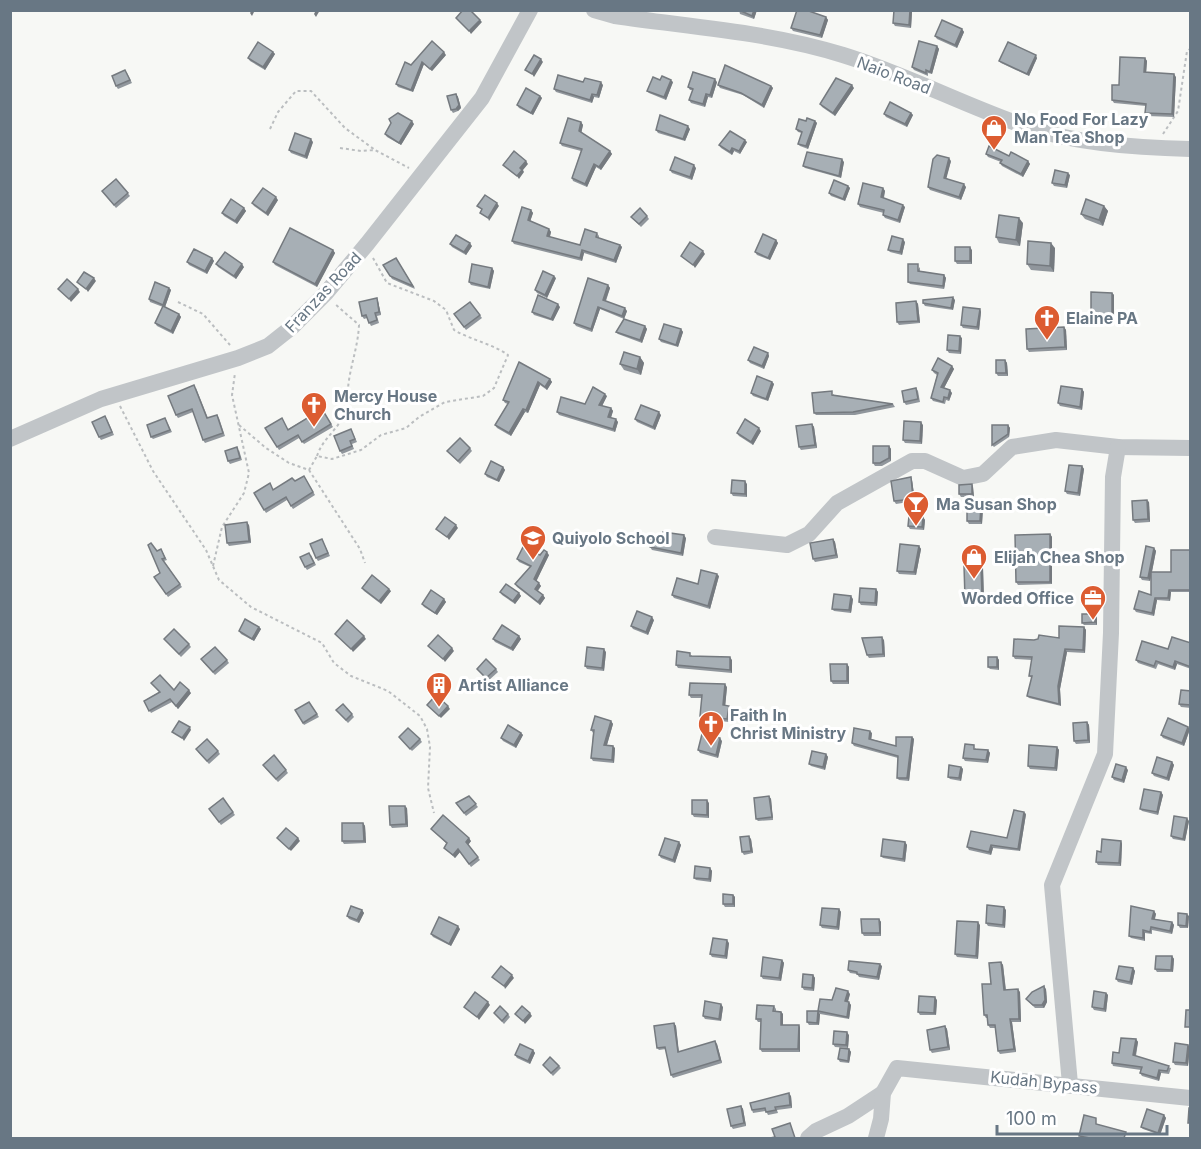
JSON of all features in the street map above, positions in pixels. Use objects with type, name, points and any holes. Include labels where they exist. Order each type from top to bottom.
[{"type":"street","name":"Franzas Road","points":[[10,439],[116,395],[238,358],[268,346],[292,327],[326,293],[367,244],[482,98],[530,10]]},
{"type":"street","name":"Naio Road","points":[[594,10],[615,16],[808,45],[845,56],[1034,129],[1153,148],[1191,149]]},
{"type":"street","points":[[715,537],[787,545],[809,534],[837,503],[912,461],[925,461],[963,478],[982,474],[1012,447],[1056,440],[1118,447],[1191,448]]},
{"type":"street","points":[[1070,1084],[1052,885],[1105,754],[1111,633],[1113,477],[1118,447]]},
{"type":"street","name":"Kudah Bypass","points":[[883,1093],[897,1068],[1191,1098]]},
{"type":"street","points":[[808,1138],[816,1131],[848,1116],[883,1093]]},
{"type":"street","points":[[876,1138],[881,1119],[883,1093]]},
{"type":"path","points":[[1153,148],[1178,111],[1187,51],[1191,49]]},
{"type":"path","points":[[270,129],[278,112],[296,91],[311,91],[345,128],[375,150],[422,175]]},
{"type":"path","points":[[340,148],[375,150]]},
{"type":"path","points":[[317,456],[332,459],[361,450],[381,435],[406,428],[419,417],[445,402],[483,396],[494,388],[508,356],[498,348],[491,348],[454,330],[446,310],[434,301],[387,283],[367,244]]},
{"type":"path","points":[[309,470],[320,445],[336,429],[345,414],[350,372],[358,349],[358,325],[327,297],[326,293]]},
{"type":"path","points":[[178,302],[203,314],[213,323],[238,358],[232,395],[239,425],[239,436],[249,473],[244,493],[222,527],[212,569]]},
{"type":"path","points":[[116,395],[128,426],[153,471],[206,550],[212,569],[219,580],[251,607],[322,643],[334,663],[342,669],[370,685],[388,691],[420,716],[427,729],[430,747],[428,788],[434,813]]},
{"type":"path","points":[[239,425],[266,448],[289,463],[309,470],[360,549],[365,563]]},
{"type":"building","points":[[463,10],[470,10],[480,20],[469,31],[456,18]]},
{"type":"building","points":[[739,10],[754,10],[752,16]]},
{"type":"building","points":[[797,10],[806,10],[826,17],[820,35],[791,28]]},
{"type":"building","points":[[894,10],[910,10],[909,25],[893,23]]},
{"type":"building","points":[[942,20],[962,29],[955,45],[935,36]]},
{"type":"building","points":[[432,41],[444,52],[430,69],[422,62],[411,90],[396,84],[405,62],[411,65]]},
{"type":"building","points":[[919,41],[937,46],[930,72],[926,70],[926,73],[912,67]]},
{"type":"building","points":[[258,42],[273,52],[263,67],[248,58]]},
{"type":"building","points":[[1008,42],[1036,55],[1027,74],[999,61]]},
{"type":"building","points":[[534,55],[541,59],[532,74],[525,70]]},
{"type":"building","points":[[1120,57],[1145,58],[1144,72],[1174,74],[1172,114],[1145,113],[1146,104],[1112,100],[1112,85],[1119,85]]},
{"type":"building","points":[[725,65],[771,86],[762,105],[741,93],[718,85]]},
{"type":"building","points":[[125,70],[130,80],[116,86],[112,76]]},
{"type":"building","points":[[693,72],[715,79],[710,95],[706,94],[703,104],[689,100],[693,89],[688,87]]},
{"type":"building","points":[[558,75],[583,82],[585,78],[601,82],[597,95],[592,94],[590,100],[554,89]]},
{"type":"building","points":[[662,76],[671,80],[664,97],[647,91],[653,77],[660,80]]},
{"type":"building","points":[[836,78],[852,85],[833,113],[820,104]]},
{"type":"building","points":[[526,88],[540,96],[531,113],[517,105]]},
{"type":"building","points":[[456,94],[459,105],[456,109],[451,110],[447,96]]},
{"type":"building","points":[[890,102],[911,113],[905,124],[884,114]]},
{"type":"building","points":[[398,113],[412,121],[399,143],[385,134],[391,123],[389,119]]},
{"type":"building","points":[[660,115],[688,126],[683,139],[656,130]]},
{"type":"building","points":[[568,118],[581,122],[579,131],[610,151],[599,167],[594,164],[585,184],[572,178],[582,149],[560,143]]},
{"type":"building","points":[[807,118],[815,121],[806,146],[798,144],[802,132],[796,129],[799,119],[806,121]]},
{"type":"building","points":[[730,131],[745,140],[739,151],[732,148],[730,152],[719,145]]},
{"type":"building","points":[[295,133],[311,139],[305,156],[289,150]]},
{"type":"building","points":[[989,146],[1009,156],[1011,152],[1028,161],[1021,174],[1000,163],[1002,160],[986,154]]},
{"type":"building","points":[[514,151],[526,161],[517,176],[503,165]]},
{"type":"building","points":[[807,152],[842,159],[839,176],[803,166]]},
{"type":"building","points":[[937,155],[949,158],[944,178],[964,184],[959,197],[928,187],[933,159]]},
{"type":"building","points":[[675,157],[694,165],[690,177],[670,170]]},
{"type":"building","points":[[1055,170],[1068,173],[1065,185],[1052,183]]},
{"type":"building","points":[[116,179],[128,193],[114,205],[102,191]]},
{"type":"building","points":[[834,180],[848,186],[843,199],[829,193]]},
{"type":"building","points":[[863,183],[883,188],[881,197],[903,205],[898,220],[883,215],[884,210],[858,204]]},
{"type":"building","points":[[263,188],[276,197],[266,213],[252,203]]},
{"type":"building","points":[[485,195],[497,203],[488,218],[480,213],[482,209],[477,206]]},
{"type":"building","points":[[231,199],[244,208],[235,221],[222,213]]},
{"type":"building","points":[[1086,199],[1104,206],[1099,220],[1081,214]]},
{"type":"building","points":[[522,207],[531,210],[528,220],[549,229],[547,236],[580,245],[585,229],[597,233],[596,237],[620,245],[614,260],[582,250],[580,258],[512,241]]},
{"type":"building","points":[[640,208],[647,216],[639,224],[631,217]]},
{"type":"building","points":[[999,215],[1019,218],[1016,240],[996,237]]},
{"type":"building","points":[[290,228],[333,250],[315,284],[273,262]]},
{"type":"building","points":[[763,234],[776,240],[768,258],[755,252]]},
{"type":"building","points":[[456,235],[470,243],[464,252],[450,244]]},
{"type":"building","points":[[892,236],[903,239],[900,252],[888,250]]},
{"type":"building","points":[[1028,241],[1051,243],[1050,266],[1027,264]]},
{"type":"building","points":[[690,242],[703,251],[693,265],[681,256]]},
{"type":"building","points":[[955,247],[970,247],[970,261],[955,261]]},
{"type":"building","points":[[194,249],[212,258],[205,271],[187,262]]},
{"type":"building","points":[[225,252],[242,264],[234,276],[216,264]]},
{"type":"building","points":[[396,258],[413,286],[390,276],[383,265]]},
{"type":"building","points":[[472,264],[492,268],[488,287],[469,282]]},
{"type":"building","points":[[908,264],[918,264],[918,271],[944,275],[943,286],[908,282]]},
{"type":"building","points":[[543,271],[554,276],[545,295],[535,290]]},
{"type":"building","points":[[84,272],[94,278],[86,289],[77,282]]},
{"type":"building","points":[[588,278],[608,285],[603,300],[625,308],[622,316],[598,307],[591,329],[574,323]]},
{"type":"building","points":[[67,279],[78,289],[69,299],[58,289]]},
{"type":"building","points":[[155,282],[169,288],[163,305],[149,299]]},
{"type":"building","points":[[1091,292],[1112,293],[1112,315],[1091,315]]},
{"type":"building","points":[[538,295],[558,304],[551,319],[532,312]]},
{"type":"building","points":[[953,297],[951,308],[923,303],[923,300]]},
{"type":"building","points":[[377,298],[379,312],[375,313],[377,320],[369,323],[366,315],[362,316],[359,302]]},
{"type":"building","points":[[916,301],[918,321],[897,322],[896,303]]},
{"type":"building","points":[[470,302],[480,315],[464,327],[454,314]]},
{"type":"building","points":[[163,306],[179,314],[171,331],[155,323]]},
{"type":"building","points":[[963,307],[980,309],[977,327],[961,325]]},
{"type":"building","points":[[624,319],[645,326],[640,340],[616,332]]},
{"type":"building","points":[[664,324],[681,329],[676,345],[659,339]]},
{"type":"building","name":"Elaine PA","points":[[1064,327],[1065,347],[1027,349],[1026,329]]},
{"type":"building","points":[[948,335],[960,336],[959,351],[947,350]]},
{"type":"building","points":[[754,347],[768,353],[762,366],[748,360]]},
{"type":"building","points":[[624,352],[640,357],[637,369],[620,364]]},
{"type":"building","points":[[938,358],[952,366],[941,387],[950,390],[948,398],[944,397],[943,402],[931,398],[938,373],[932,370]]},
{"type":"building","points":[[996,360],[1005,360],[1006,373],[996,373]]},
{"type":"building","points":[[519,362],[550,379],[545,387],[538,382],[526,410],[523,409],[509,433],[495,425],[509,402],[503,400]]},
{"type":"building","points":[[757,376],[772,382],[766,399],[751,393]]},
{"type":"building","points":[[194,385],[207,418],[217,415],[223,433],[203,440],[192,409],[176,415],[168,396]]},
{"type":"building","points":[[1061,386],[1082,389],[1080,407],[1058,403]]},
{"type":"building","points":[[593,387],[605,394],[599,405],[611,408],[608,417],[616,419],[613,429],[557,412],[561,397],[585,404]]},
{"type":"building","points":[[916,388],[918,399],[904,402],[902,391]]},
{"type":"building","points":[[832,391],[832,395],[893,404],[853,412],[814,413],[812,393]]},
{"type":"building","points":[[641,405],[659,412],[653,427],[635,419]]},
{"type":"building","points":[[322,409],[331,424],[302,442],[298,435],[277,447],[265,428],[282,418],[288,430]]},
{"type":"building","points":[[105,416],[112,432],[99,437],[92,422]]},
{"type":"building","points":[[165,418],[170,430],[151,437],[147,425]]},
{"type":"building","points":[[745,419],[759,428],[751,442],[737,433]]},
{"type":"building","points":[[904,421],[921,422],[920,441],[903,440]]},
{"type":"building","points":[[812,424],[815,445],[799,447],[796,426]]},
{"type":"building","points":[[992,425],[1008,425],[1008,434],[992,445]]},
{"type":"building","points":[[351,429],[355,439],[350,441],[352,446],[340,451],[334,436]]},
{"type":"building","points":[[460,438],[470,448],[458,461],[447,451]]},
{"type":"building","points":[[873,446],[889,446],[889,458],[880,463],[873,463]]},
{"type":"building","points":[[237,447],[240,458],[228,461],[225,451]]},
{"type":"building","points":[[491,461],[503,467],[497,480],[485,474]]},
{"type":"building","points":[[1069,465],[1082,466],[1078,493],[1065,491]]},
{"type":"building","points":[[304,476],[313,492],[291,506],[286,497],[264,510],[254,493],[270,483],[273,490],[292,478],[295,481]]},
{"type":"building","points":[[911,477],[913,499],[894,501],[891,481]]},
{"type":"building","points":[[732,480],[745,481],[745,494],[731,493]]},
{"type":"building","points":[[972,484],[972,494],[959,494],[959,485]]},
{"type":"building","points":[[1147,500],[1148,519],[1133,520],[1132,501]]},
{"type":"building","points":[[967,505],[981,505],[980,521],[967,521]]},
{"type":"building","points":[[909,516],[923,517],[922,527],[908,526]]},
{"type":"building","points":[[445,517],[456,525],[447,537],[436,529]]},
{"type":"building","points":[[247,522],[249,541],[227,543],[225,525]]},
{"type":"building","points":[[663,532],[684,535],[681,553],[650,547],[651,538],[662,539]]},
{"type":"building","points":[[1050,534],[1050,582],[1016,582],[1015,535]]},
{"type":"building","points":[[322,539],[328,553],[316,558],[310,544]]},
{"type":"building","points":[[833,539],[836,555],[813,559],[810,543]]},
{"type":"building","points":[[151,543],[157,551],[161,549],[165,558],[162,559],[180,584],[166,594],[154,577],[160,573],[148,545]]},
{"type":"building","points":[[900,544],[919,546],[914,572],[897,571]]},
{"type":"building","points":[[1146,546],[1154,548],[1148,578],[1140,577]]},
{"type":"building","points":[[523,547],[540,555],[544,550],[547,552],[534,579],[539,583],[535,589],[543,595],[538,602],[515,584],[531,566],[517,559]]},
{"type":"building","points":[[1171,550],[1191,550],[1190,590],[1169,590],[1168,598],[1155,598],[1152,613],[1134,609],[1139,591],[1151,595],[1151,572],[1171,572]]},
{"type":"building","points":[[309,553],[314,563],[305,567],[300,557]]},
{"type":"building","points":[[981,565],[982,597],[965,598],[964,566]]},
{"type":"building","points":[[701,570],[717,574],[708,606],[672,595],[677,578],[698,584]]},
{"type":"building","points":[[372,575],[389,589],[379,601],[362,588]]},
{"type":"building","points":[[506,584],[519,593],[513,601],[500,592]]},
{"type":"building","points":[[860,588],[876,589],[875,603],[859,602]]},
{"type":"building","points":[[431,590],[444,599],[435,613],[422,604]]},
{"type":"building","points":[[834,594],[851,596],[849,610],[832,609]]},
{"type":"building","points":[[637,611],[652,617],[646,632],[631,626]]},
{"type":"building","points":[[1082,614],[1095,614],[1095,622],[1082,623]]},
{"type":"building","points":[[245,619],[259,627],[252,639],[239,631]]},
{"type":"building","points":[[347,620],[364,636],[351,649],[335,634]]},
{"type":"building","points":[[502,625],[519,636],[511,648],[493,639]]},
{"type":"building","points":[[1059,626],[1084,627],[1083,650],[1065,649],[1058,686],[1059,704],[1027,696],[1032,676],[1029,676],[1032,657],[1013,656],[1014,639],[1034,640],[1038,639],[1039,635],[1059,638]]},
{"type":"building","points":[[174,629],[189,644],[179,654],[164,639]]},
{"type":"building","points":[[438,635],[452,648],[443,659],[428,646]]},
{"type":"building","points":[[882,637],[883,654],[867,655],[862,638]]},
{"type":"building","points":[[1172,637],[1191,643],[1191,667],[1175,661],[1173,667],[1156,661],[1154,666],[1136,660],[1142,641],[1168,649]]},
{"type":"building","points":[[215,647],[227,660],[213,672],[201,659]]},
{"type":"building","points":[[587,647],[604,649],[602,668],[585,666]]},
{"type":"building","points":[[677,651],[690,653],[690,656],[730,657],[730,670],[676,665]]},
{"type":"building","points":[[988,657],[997,657],[997,667],[988,667]]},
{"type":"building","points":[[486,659],[496,669],[486,678],[477,669]]},
{"type":"building","points":[[830,664],[847,664],[847,681],[831,681]]},
{"type":"building","points":[[160,675],[174,690],[180,682],[189,690],[176,706],[170,699],[149,711],[144,701],[160,692],[151,683]]},
{"type":"building","points":[[690,683],[725,684],[723,705],[729,706],[727,719],[700,716],[702,695],[689,695]]},
{"type":"building","points":[[1181,690],[1191,691],[1191,705],[1179,704]]},
{"type":"building","name":"Artist Alliance","points":[[436,695],[448,706],[439,716],[427,705]]},
{"type":"building","points":[[309,702],[317,714],[303,723],[295,710]]},
{"type":"building","points":[[343,704],[352,714],[346,720],[336,710]]},
{"type":"building","points":[[595,716],[611,721],[604,745],[613,746],[612,760],[591,758],[594,730],[591,730]]},
{"type":"building","points":[[1168,718],[1188,727],[1182,743],[1161,735]]},
{"type":"building","points":[[179,721],[190,727],[182,738],[172,732]]},
{"type":"building","points":[[1087,722],[1088,740],[1074,741],[1073,723]]},
{"type":"building","points":[[508,725],[521,733],[514,745],[501,738]]},
{"type":"building","points":[[408,728],[420,739],[410,749],[399,737]]},
{"type":"building","points":[[854,728],[870,731],[869,739],[896,746],[896,737],[912,737],[907,778],[897,778],[898,756],[852,743]]},
{"type":"building","name":"Faith In Christ Ministry","points":[[702,734],[720,738],[716,755],[698,750]]},
{"type":"building","points":[[207,739],[218,751],[207,761],[196,749]]},
{"type":"building","points":[[965,744],[974,745],[974,749],[988,750],[986,760],[963,758]]},
{"type":"building","points":[[1029,745],[1057,747],[1055,768],[1028,766]]},
{"type":"building","points":[[812,751],[826,754],[823,767],[809,764]]},
{"type":"building","points":[[274,755],[286,770],[276,779],[263,765]]},
{"type":"building","points":[[1157,757],[1172,762],[1167,778],[1152,773]]},
{"type":"building","points":[[1116,764],[1126,767],[1122,780],[1112,777]]},
{"type":"building","points":[[949,765],[961,767],[959,778],[948,777]]},
{"type":"building","points":[[1144,789],[1161,792],[1157,812],[1140,809]]},
{"type":"building","points":[[469,796],[476,804],[464,813],[456,803]]},
{"type":"building","points":[[769,796],[772,817],[756,819],[754,798]]},
{"type":"building","points":[[223,798],[233,812],[219,822],[209,809]]},
{"type":"building","points":[[692,800],[707,800],[707,815],[692,814]]},
{"type":"building","points":[[389,806],[405,806],[406,824],[390,825]]},
{"type":"building","points":[[1014,810],[1024,812],[1018,849],[991,845],[989,852],[967,847],[971,831],[1007,838]]},
{"type":"building","points":[[443,815],[469,838],[466,842],[478,857],[469,864],[458,849],[453,855],[444,848],[447,843],[431,829]]},
{"type":"building","points":[[1174,816],[1187,818],[1183,839],[1171,836]]},
{"type":"building","points":[[342,823],[363,823],[364,841],[342,841]]},
{"type":"building","points":[[286,828],[298,838],[289,849],[277,838]]},
{"type":"building","points":[[749,836],[751,851],[742,852],[740,837]]},
{"type":"building","points":[[665,838],[679,842],[673,860],[659,855]]},
{"type":"building","points":[[883,839],[905,842],[903,859],[881,856]]},
{"type":"building","points":[[1102,839],[1121,841],[1119,863],[1096,862],[1097,851],[1101,852]]},
{"type":"building","points":[[695,866],[710,868],[709,879],[694,878]]},
{"type":"building","points":[[723,894],[733,895],[733,904],[723,904]]},
{"type":"building","points":[[987,905],[1004,907],[1003,925],[986,923]]},
{"type":"building","points":[[351,906],[362,910],[357,920],[347,916]]},
{"type":"building","points":[[1131,906],[1154,911],[1152,919],[1172,922],[1170,931],[1151,927],[1150,932],[1143,930],[1143,938],[1129,936]]},
{"type":"building","points":[[822,908],[839,909],[837,927],[820,925]]},
{"type":"building","points":[[1178,913],[1187,914],[1186,926],[1178,925]]},
{"type":"building","points":[[439,917],[458,926],[449,944],[431,934]]},
{"type":"building","points":[[861,919],[879,919],[880,933],[862,933]]},
{"type":"building","points":[[957,921],[978,922],[976,956],[955,954]]},
{"type":"building","points":[[713,938],[727,940],[725,956],[710,954]]},
{"type":"building","points":[[1156,956],[1172,956],[1171,970],[1155,969]]},
{"type":"building","points":[[763,957],[782,960],[779,978],[761,976]]},
{"type":"building","points":[[849,961],[880,964],[877,977],[848,970]]},
{"type":"building","points":[[1001,962],[1004,990],[1018,989],[1019,1019],[1010,1019],[1014,1049],[998,1051],[995,1025],[988,1025],[987,1015],[984,1015],[982,984],[991,984],[989,963]]},
{"type":"building","points":[[501,966],[512,975],[504,986],[492,977]]},
{"type":"building","points":[[1119,966],[1133,968],[1130,982],[1116,979]]},
{"type":"building","points":[[803,974],[813,975],[812,988],[802,987]]},
{"type":"building","points":[[1044,986],[1045,1000],[1042,1005],[1033,1005],[1026,999],[1032,992]]},
{"type":"building","points":[[836,988],[848,991],[845,1001],[849,1002],[847,1017],[818,1011],[820,999],[832,1000]]},
{"type":"building","points":[[1094,991],[1106,993],[1104,1009],[1092,1007]]},
{"type":"building","points":[[475,992],[488,1002],[477,1017],[464,1007]]},
{"type":"building","points":[[919,996],[935,997],[934,1013],[918,1012]]},
{"type":"building","points":[[705,1001],[721,1004],[719,1019],[703,1016]]},
{"type":"building","points":[[757,1005],[774,1006],[773,1011],[781,1012],[781,1025],[799,1025],[798,1049],[760,1049],[761,1019],[756,1019]]},
{"type":"building","points":[[500,1006],[508,1014],[502,1021],[494,1013]]},
{"type":"building","points":[[522,1006],[530,1013],[523,1021],[515,1014]]},
{"type":"building","points":[[1186,1010],[1191,1010],[1191,1027],[1185,1027]]},
{"type":"building","points":[[807,1011],[818,1011],[817,1023],[807,1022]]},
{"type":"building","points":[[674,1023],[678,1052],[715,1041],[720,1060],[671,1075],[665,1047],[657,1048],[654,1026]]},
{"type":"building","points":[[945,1026],[948,1047],[930,1050],[927,1030]]},
{"type":"building","points":[[834,1031],[847,1032],[846,1045],[833,1044]]},
{"type":"building","points":[[1121,1038],[1136,1039],[1133,1055],[1169,1066],[1167,1071],[1159,1070],[1157,1078],[1140,1073],[1142,1067],[1112,1063],[1113,1052],[1119,1053]]},
{"type":"building","points":[[1175,1043],[1188,1045],[1186,1063],[1173,1062]]},
{"type":"building","points":[[520,1044],[533,1050],[528,1061],[515,1055]]},
{"type":"building","points":[[840,1048],[849,1049],[848,1061],[838,1059]]},
{"type":"building","points":[[550,1057],[559,1066],[551,1073],[543,1065]]},
{"type":"building","points":[[789,1093],[790,1105],[775,1107],[776,1110],[766,1112],[765,1108],[752,1110],[750,1103]]},
{"type":"building","points":[[741,1106],[744,1123],[731,1126],[727,1109]]},
{"type":"building","points":[[1189,1108],[1191,1108],[1191,1123],[1188,1123]]},
{"type":"building","points":[[1147,1109],[1164,1115],[1158,1133],[1141,1127]]},
{"type":"building","points":[[1084,1115],[1096,1118],[1096,1124],[1126,1132],[1124,1138],[1079,1136]]},
{"type":"building","points":[[790,1123],[795,1138],[770,1138],[775,1137],[772,1129]]},
{"type":"place","name":"No Food For Lazy Man Tea Shop","points":[[994,151]]},
{"type":"place","name":"Elaine PA","points":[[1047,341]]},
{"type":"place","name":"Mercy House Church","points":[[314,428]]},
{"type":"place","name":"Ma Susan Shop","points":[[916,527]]},
{"type":"place","name":"Quiyolo School","points":[[533,561]]},
{"type":"place","name":"Elijah Chea Shop","points":[[974,580]]},
{"type":"place","name":"Worded Office","points":[[1093,621]]},
{"type":"place","name":"Artist Alliance","points":[[439,708]]},
{"type":"place","name":"Faith In Christ Ministry","points":[[711,747]]}]
